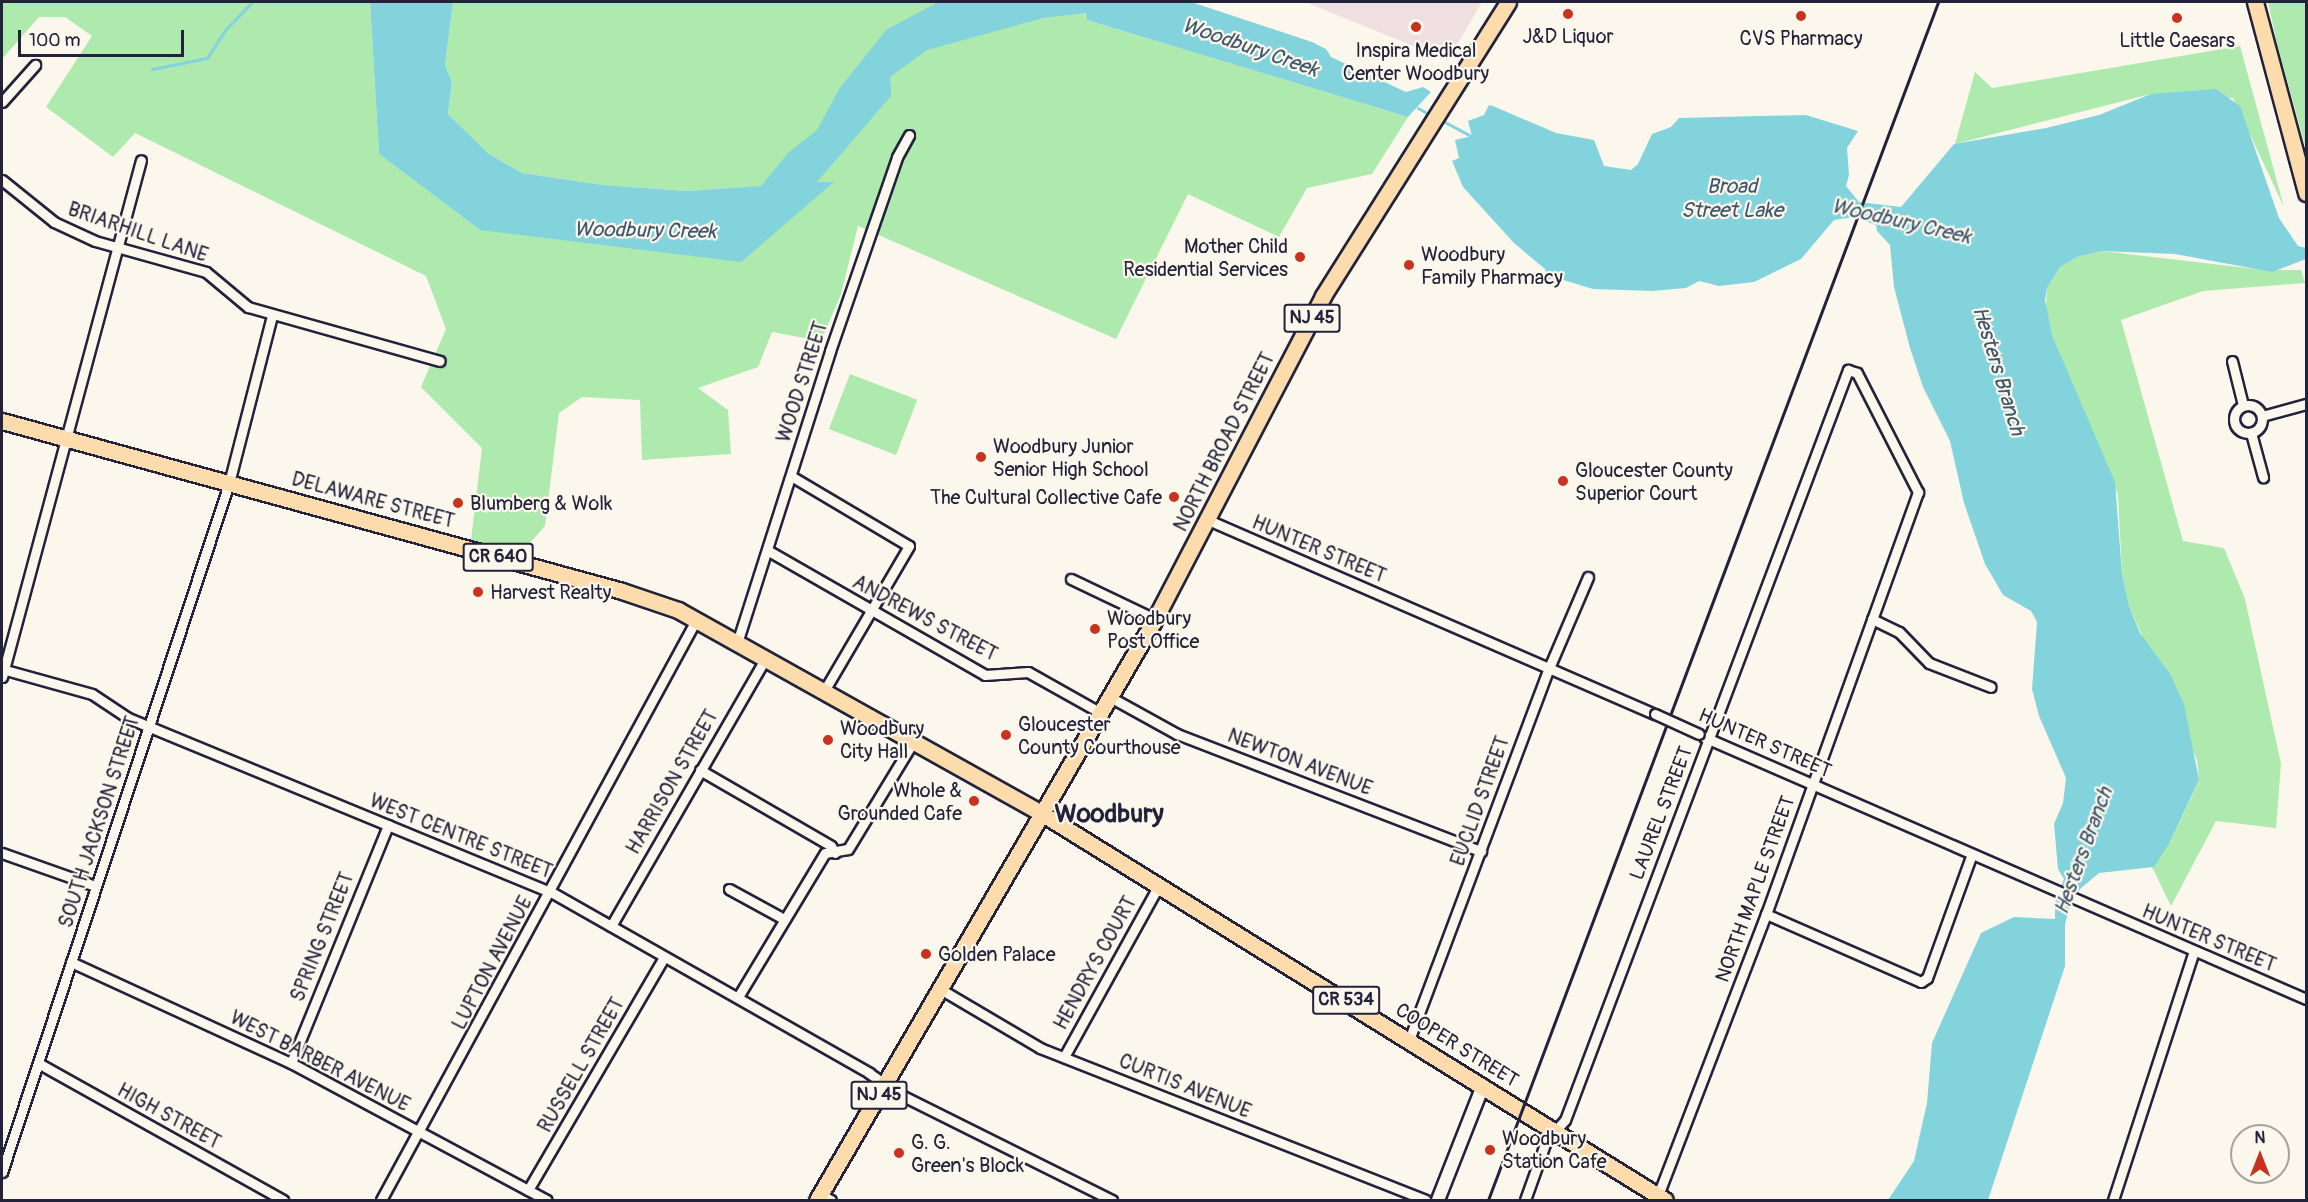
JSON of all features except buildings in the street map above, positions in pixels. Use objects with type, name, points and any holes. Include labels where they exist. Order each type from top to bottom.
[{"type":"main road","name":"NORTH BROAD STREET","points":[[1041,813],[1155,619],[1323,296],[1508,2]]},
{"type":"main road","points":[[2255,2],[2307,193]]},
{"type":"main road","name":"DELAWARE STREET","points":[[2,421],[640,596],[696,620],[1041,813]]},
{"type":"main road","name":"COOPER STREET","points":[[1041,813],[1662,1198]]},
{"type":"main road","name":"NJ 45","points":[[823,1199],[885,1084],[1041,813]]},
{"type":"street","points":[[2,102],[35,66]]},
{"type":"street","name":"WOOD STREET","points":[[737,643],[894,164],[909,135]]},
{"type":"street","points":[[2,672],[141,160]]},
{"type":"street","name":"BRIARHILL LANE","points":[[2,180],[54,222],[117,247],[206,272],[248,307],[440,361]]},
{"type":"street","name":"SOUTH JACKSON STREET","points":[[2,1168],[229,483],[272,315]]},
{"type":"street","points":[[2232,361],[2243,405]]},
{"type":"street","name":"NORTH MAPLE STREET","points":[[1662,1198],[1918,492],[1857,373],[1848,370]]},
{"type":"street","name":"LAUREL STREET","points":[[1525,1200],[1546,1141],[1565,1120],[1703,736],[1848,370]]},
{"type":"street","points":[[2262,416],[2307,404]]},
{"type":"street","points":[[2243,405],[2255,406],[2262,416],[2261,425],[2251,433],[2238,430],[2233,422],[2234,413],[2243,405]]},
{"type":"street","points":[[2251,433],[2263,477]]},
{"type":"street","points":[[791,476],[909,546],[824,691]]},
{"type":"street","name":"HUNTER STREET","points":[[1208,520],[2089,906],[2307,999]]},
{"type":"street","name":"ANDREWS STREET","points":[[767,550],[985,675],[1028,672],[1101,713]]},
{"type":"street","name":"EUCLID STREET","points":[[1409,1040],[1549,668],[1588,577]]},
{"type":"street","points":[[1071,579],[1155,619]]},
{"type":"street","points":[[1872,619],[1899,632],[1934,666],[1991,687]]},
{"type":"street","name":"LUPTON AVENUE","points":[[381,1200],[421,1133],[696,620]]},
{"type":"street","name":"HARRISON STREET","points":[[611,926],[766,658]]},
{"type":"street","name":"WEST CENTRE STREET","points":[[2,672],[92,694],[128,718],[149,728],[550,892],[738,997],[885,1084],[1112,1200]]},
{"type":"street","name":"NEWTON AVENUE","points":[[1110,698],[1177,734],[1481,851]]},
{"type":"street","points":[[738,997],[782,918],[825,853],[848,849],[913,742]]},
{"type":"street","points":[[700,770],[831,846],[835,853]]},
{"type":"street","name":"SPRING STREET","points":[[291,1063],[388,825]]},
{"type":"street","points":[[2,853],[95,886]]},
{"type":"street","points":[[1766,914],[1921,982],[1927,978],[1972,854]]},
{"type":"street","name":"HENDRYS COURT","points":[[1064,1057],[1159,885]]},
{"type":"street","points":[[729,888],[782,918]]},
{"type":"street","points":[[2113,1200],[2194,951]]},
{"type":"street","name":"RUSSELL STREET","points":[[528,1190],[664,957]]},
{"type":"street","name":"WEST BARBER AVENUE","points":[[71,962],[291,1063],[547,1200]]},
{"type":"street","name":"CURTIS AVENUE","points":[[940,989],[1040,1048],[1425,1200]]},
{"type":"street","name":"HIGH STREET","points":[[38,1063],[283,1200]]},
{"type":"street","points":[[1438,1200],[1483,1086]]},
{"type":"shaded area","name":"Inspira Medical Center Woodbury","points":[[1305,2],[1482,2],[1448,60]]},
{"type":"green space","points":[[2,2],[370,2],[379,154],[480,230],[833,182],[687,191],[603,185],[522,173],[489,154],[448,114],[452,82],[445,65],[453,2],[1080,2],[1087,20],[1408,117],[1372,174],[1307,188],[1279,237],[1188,194],[1116,339],[858,226],[841,294],[821,341],[772,332],[758,367],[698,388],[728,410],[731,454],[642,460],[640,400],[582,397],[559,413],[545,526],[521,553],[471,540],[482,448],[421,387],[446,329],[426,276],[135,133],[113,157],[46,107],[92,36],[65,17],[39,17],[2,59]]},
{"type":"green space","points":[[2268,2],[2306,2],[2306,149],[2278,48]]},
{"type":"green space","points":[[2240,46],[2284,207],[2233,98],[2151,94],[1955,144],[1975,72],[1992,88]]},
{"type":"green space","points":[[2102,251],[2264,270],[2301,270],[2305,283],[2203,291],[2121,320],[2183,541],[2224,548],[2245,599],[2281,764],[2276,828],[2216,821],[2171,906],[2152,867],[2169,844],[2194,792],[2199,780],[2197,760],[2129,606],[2122,574],[2118,495],[2052,335],[2046,307],[2047,288],[2060,267],[2077,257]]},
{"type":"green space","points":[[850,374],[917,400],[896,455],[829,429]]},
{"type":"water","points":[[370,2],[453,2],[445,65],[452,82],[448,114],[489,154],[522,173],[603,185],[687,191],[761,186],[789,152],[817,130],[839,89],[886,30],[938,2],[1191,2],[1312,42],[1326,49],[1331,57],[1406,92],[1423,87],[1431,92],[1408,117],[1087,20],[1085,13],[1043,18],[927,50],[890,77],[891,96],[817,182],[834,182],[741,262],[480,230],[379,154]]},
{"type":"water","points":[[2216,89],[2240,106],[2279,218],[2298,246],[2306,248],[2306,259],[2272,272],[2175,254],[2102,251],[2077,257],[2060,267],[2047,288],[2045,300],[2052,335],[2115,482],[2122,574],[2129,606],[2140,633],[2170,674],[2184,704],[2199,780],[2169,844],[2154,867],[2099,873],[2080,889],[2069,909],[2065,924],[2065,966],[1988,1200],[1888,1200],[1914,1161],[1927,1103],[1932,1043],[1981,933],[2014,917],[2055,919],[2055,903],[2064,879],[2058,869],[2054,824],[2063,803],[2066,778],[2039,716],[2032,689],[2037,622],[2031,611],[2003,595],[1985,564],[1964,503],[1950,441],[1923,387],[1910,348],[1894,287],[1890,245],[1877,231],[1876,225],[1854,217],[1834,220],[1801,259],[1754,282],[1719,286],[1699,281],[1686,288],[1652,291],[1593,289],[1560,279],[1548,279],[1545,269],[1514,243],[1463,187],[1452,161],[1459,158],[1455,140],[1472,136],[1468,121],[1484,115],[1489,105],[1556,133],[1594,140],[1604,166],[1631,170],[1638,164],[1652,134],[1671,127],[1679,118],[1806,115],[1858,131],[1847,148],[1849,175],[1846,186],[1859,202],[1901,207],[1954,144],[2046,128],[2099,115],[2151,94]]},
{"type":"waterway","points":[[152,69],[207,58],[226,29],[252,2]]},
{"type":"waterway","name":"Woodbury Creek","points":[[1418,108],[1432,116]]},
{"type":"waterway","name":"Woodbury Creek","points":[[1441,120],[1475,138]]},
{"type":"railway","points":[[1488,1200],[1938,2]]},
{"type":"place","name":"J&D Liquor","points":[[1568,14]]},
{"type":"place","name":"CVS Pharmacy","points":[[1801,16]]},
{"type":"place","name":"Little Caesars","points":[[2177,18]]},
{"type":"place","name":"Inspira Medical Center Woodbury","points":[[1416,27]]},
{"type":"place","name":"Mother Child Residential Services","points":[[1300,257]]},
{"type":"place","name":"Woodbury Family Pharmacy","points":[[1409,265]]},
{"type":"place","name":"Woodbury Junior Senior High School","points":[[981,457]]},
{"type":"place","name":"Gloucester County Superior Court","points":[[1563,481]]},
{"type":"place","name":"The Cultural Collective Cafe","points":[[1174,497]]},
{"type":"place","name":"Blumberg & Wolk","points":[[458,503]]},
{"type":"place","name":"Harvest Realty","points":[[478,592]]},
{"type":"place","name":"Woodbury Post Office","points":[[1095,629]]},
{"type":"place","name":"Gloucester County Courthouse","points":[[1006,735]]},
{"type":"place","name":"Woodbury City Hall","points":[[828,740]]},
{"type":"place","name":"Whole & Grounded Cafe","points":[[974,801]]},
{"type":"place","name":"Golden Palace","points":[[926,954]]},
{"type":"place","name":"Woodbury Station Cafe","points":[[1490,1150]]},
{"type":"place","name":"G. G. Green's Block","points":[[899,1153]]},
{"type":"district","name":"Woodbury","points":[[1109,815]]},
{"type":"water label","name":"Broad Street Lake","points":[[1732,199]]},
{"type":"water label","name":"Hesters Branch","points":[[1998,371]]},
{"type":"water label","name":"Hesters Branch","points":[[2084,851]]}]
